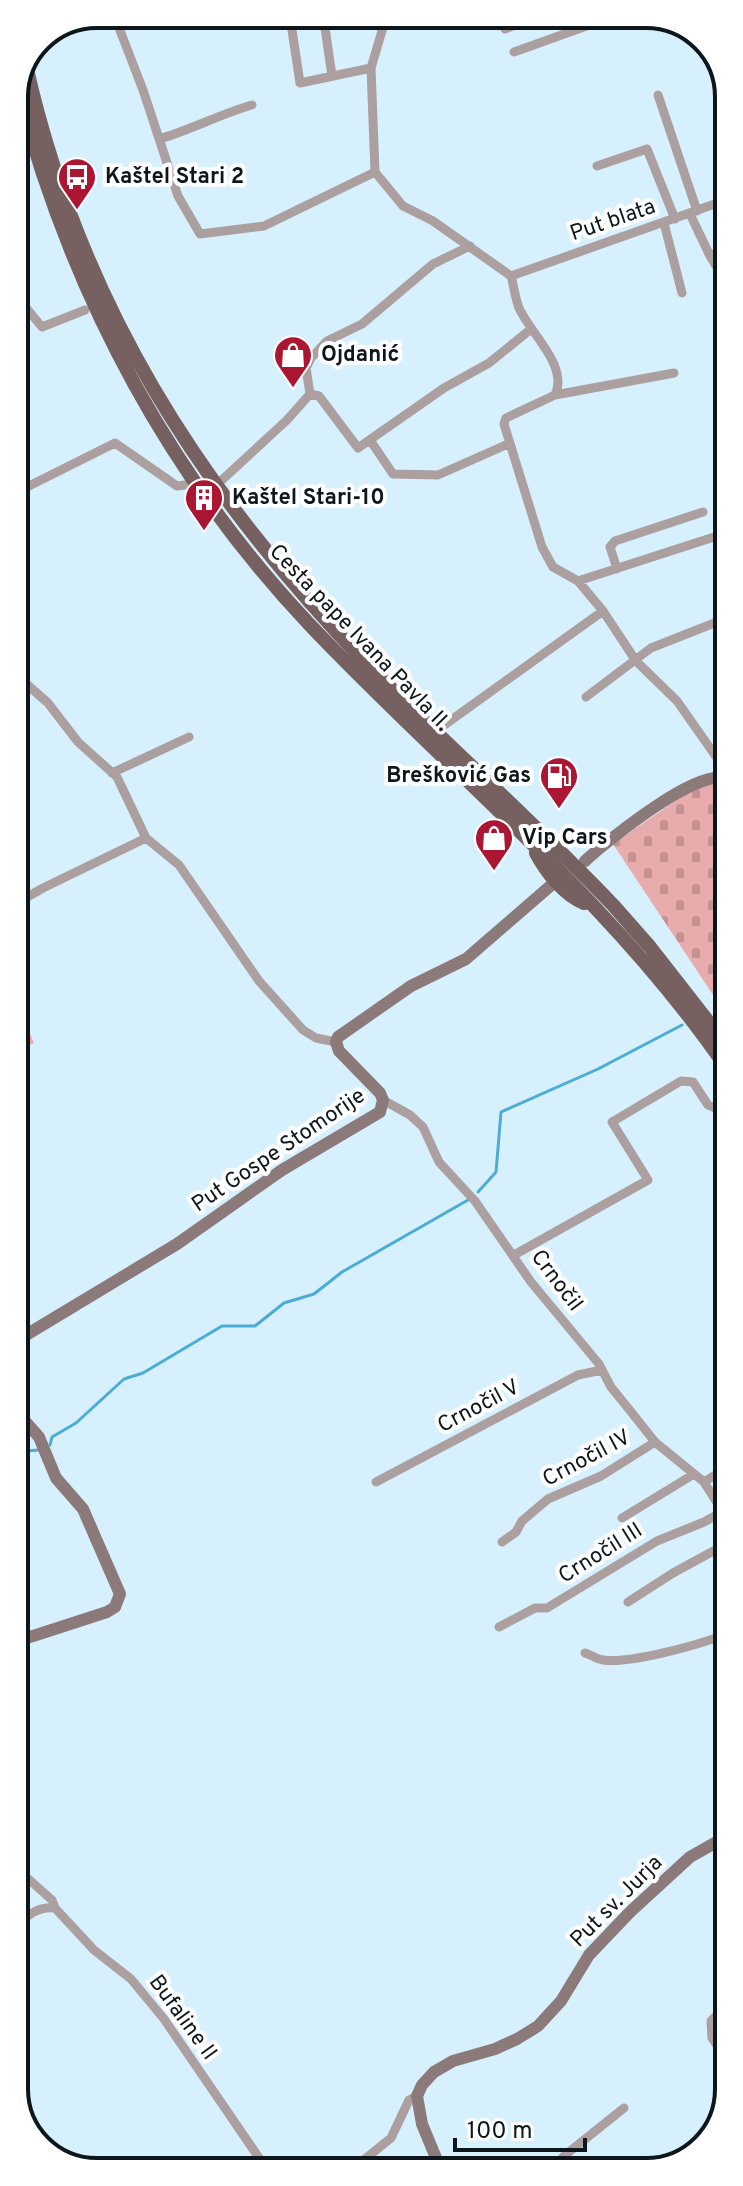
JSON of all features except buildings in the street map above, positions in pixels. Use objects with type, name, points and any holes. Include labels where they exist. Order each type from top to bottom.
[{"type":"main road","name":"Cesta pape Ivana Pavla II.","points":[[28,97],[82,243],[124,336],[159,400],[214,485],[280,569],[368,664],[613,905],[715,1030]]},
{"type":"main road","name":"Cesta pape Ivana Pavla II.","points":[[28,106],[45,182],[80,277],[135,387],[183,468],[221,521],[307,621],[593,904],[674,999],[715,1053]]},
{"type":"main road","points":[[502,794],[526,807],[585,861],[608,887],[613,905]]},
{"type":"main road","points":[[532,841],[540,861],[556,881],[578,901],[593,904]]},
{"type":"street","points":[[118,28],[178,196],[200,234],[264,226],[375,172]]},
{"type":"street","points":[[292,28],[300,83],[371,68]]},
{"type":"street","points":[[325,28],[332,76]]},
{"type":"street","points":[[383,28],[371,68],[375,172],[403,206],[433,221],[511,276],[519,306],[553,363],[558,378],[555,395]]},
{"type":"street","points":[[514,52],[581,28]]},
{"type":"street","points":[[658,95],[693,213],[715,264]]},
{"type":"street","points":[[159,139],[188,131],[223,114],[252,105]]},
{"type":"street","points":[[597,166],[647,149],[675,219]]},
{"type":"street","name":"Put blata","points":[[511,276],[715,204]]},
{"type":"street","points":[[664,223],[682,293]]},
{"type":"street","points":[[310,394],[306,368],[327,341],[362,324],[433,264],[470,246]]},
{"type":"street","points":[[710,256],[715,254]]},
{"type":"street","points":[[28,310],[42,327],[85,310]]},
{"type":"street","points":[[310,394],[319,396],[358,448],[444,388],[489,363],[531,329]]},
{"type":"street","points":[[674,373],[555,395],[506,418],[504,424],[542,547],[553,567],[578,581],[603,611],[636,661],[677,701],[715,755]]},
{"type":"street","points":[[222,480],[287,420],[310,394]]},
{"type":"street","points":[[370,440],[393,474],[438,475],[508,444]]},
{"type":"street","points":[[28,486],[115,443],[177,486],[185,485]]},
{"type":"street","points":[[617,569],[610,547],[615,541],[703,512]]},
{"type":"street","points":[[578,581],[714,537]]},
{"type":"street","points":[[436,731],[603,611]]},
{"type":"street","points":[[586,697],[651,648],[715,623]]},
{"type":"street","points":[[28,690],[48,703],[78,742],[117,777],[146,838],[179,865],[259,981],[303,1030],[316,1038],[336,1042],[343,1032],[411,986],[466,959],[556,881]]},
{"type":"street","points":[[112,773],[189,737]]},
{"type":"street","points":[[585,861],[678,792],[715,781]]},
{"type":"street","points":[[28,897],[146,838]]},
{"type":"street","name":"Put Gospe Stomorije","points":[[28,1334],[177,1244],[282,1170],[380,1112],[383,1100],[380,1093],[339,1051],[336,1042]]},
{"type":"street","points":[[514,1255],[648,1180],[612,1122],[681,1081],[693,1082],[708,1105],[715,1108]]},
{"type":"street","name":"Crnočil","points":[[383,1100],[410,1115],[423,1127],[439,1162],[475,1201],[602,1370],[611,1387],[655,1442],[704,1482],[715,1498]]},
{"type":"street","name":"Crnočil V","points":[[376,1482],[578,1375],[602,1370]]},
{"type":"street","points":[[28,1425],[39,1437],[56,1478],[83,1509],[120,1594],[115,1607],[107,1612],[46,1634],[28,1636]]},
{"type":"street","name":"Crnočil IV","points":[[502,1542],[548,1499],[601,1476],[655,1442]]},
{"type":"street","points":[[622,1518],[694,1474]]},
{"type":"street","points":[[704,1482],[715,1475]]},
{"type":"street","name":"Crnočil III","points":[[499,1627],[535,1608],[547,1608],[657,1541],[715,1518]]},
{"type":"street","points":[[628,1602],[715,1551]]},
{"type":"street","points":[[585,1653],[604,1660],[653,1655],[715,1639]]},
{"type":"street","name":"Put sv. Jurja","points":[[417,2096],[434,2072],[517,2039],[538,2026],[561,2001],[589,1955],[630,1912],[690,1857],[715,1843]]},
{"type":"street","name":"Bufaline II","points":[[28,1879],[52,1900],[55,1908],[94,1950],[131,1979],[164,2019],[259,2158]]},
{"type":"street","points":[[28,1915],[44,1906],[55,1908]]},
{"type":"street","points":[[715,2017],[711,2021],[715,2042]]},
{"type":"street","points":[[366,2158],[391,2138],[409,2100],[417,2096],[422,2124],[436,2158]]},
{"type":"street","points":[[562,2158],[624,2108]]},
{"type":"green space","points":[[715,780],[715,998],[613,844],[694,788]]},
{"type":"green space","points":[[28,1029],[34,1043],[28,1046]]},
{"type":"waterway","points":[[478,1192],[496,1172],[501,1112],[598,1069],[682,1025]]},
{"type":"waterway","points":[[50,1445],[52,1437],[76,1423],[124,1379],[143,1373],[222,1326],[255,1326],[284,1303],[314,1294],[342,1272],[468,1200]]},
{"type":"waterway","points":[[28,1451],[38,1450]]},
{"type":"place","name":"Kaštel Stari 2","points":[[77,211]]},
{"type":"place","name":"Ojdanić","points":[[293,389]]},
{"type":"place","name":"Kaštel Stari-10","points":[[204,532]]},
{"type":"place","name":"Brešković Gas","points":[[559,810]]},
{"type":"place","name":"Vip Cars","points":[[494,872]]}]
